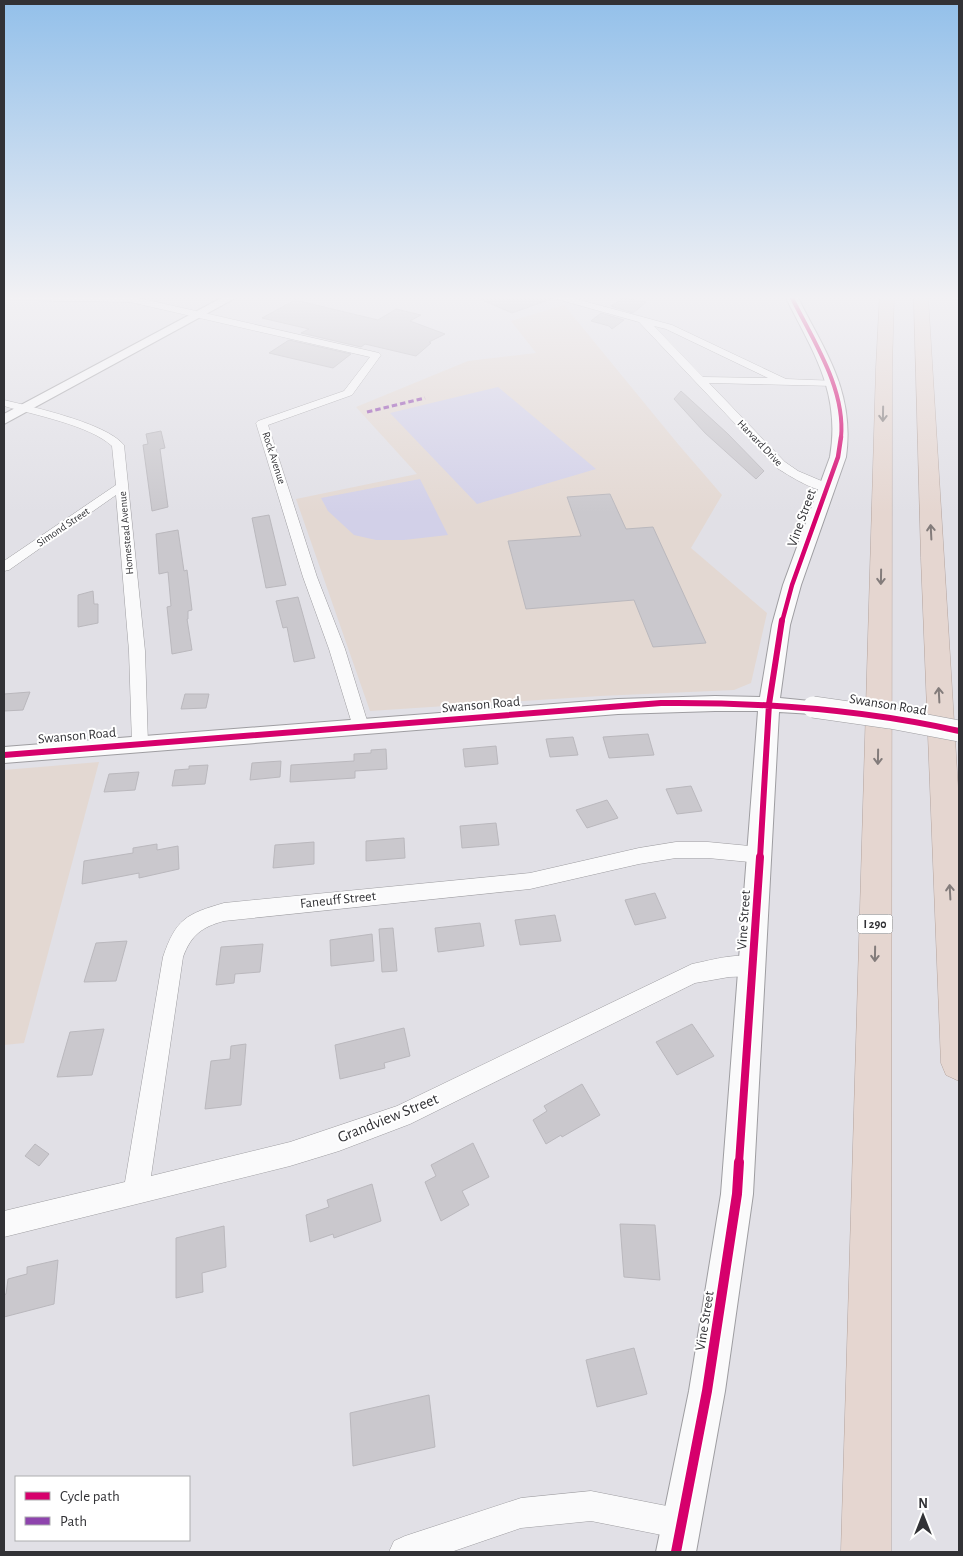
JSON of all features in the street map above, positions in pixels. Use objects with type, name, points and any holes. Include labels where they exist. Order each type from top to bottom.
[{"type":"highway","name":"I 290","points":[[866,1552],[884,369]]},
{"type":"highway","points":[[924,369],[959,1063]]},
{"type":"street","points":[[4,420],[98,369]]},
{"type":"street","name":"Rock Avenue","points":[[362,727],[337,649],[310,577],[262,423],[348,393],[366,369]]},
{"type":"street","name":"Harvard Drive","points":[[689,369],[781,465],[794,474],[827,488]]},
{"type":"street","points":[[756,369],[784,382]]},
{"type":"street","name":"Vine Street","points":[[679,1538],[707,1391],[737,1194],[769,704],[777,646],[786,604],[838,457],[841,440],[839,407],[834,383],[827,369]]},
{"type":"street","points":[[700,380],[834,383]]},
{"type":"street","name":"Homestead Avenue","points":[[4,403],[84,427],[117,442],[137,651],[140,744]]},
{"type":"street","name":"Simond Street","points":[[4,567],[122,486]]},
{"type":"street","name":"Swanson Road","points":[[4,755],[631,704],[707,702],[813,707],[873,715],[959,731]]},
{"type":"street","name":"Faneuff Street","points":[[136,1192],[173,957],[182,934],[199,919],[224,912],[538,880],[656,853],[678,850],[720,850],[760,855]]},
{"type":"street","name":"Grandview Street","points":[[4,1224],[290,1154],[339,1139],[402,1116],[692,974],[729,967],[753,966]]},
{"type":"street","points":[[405,1552],[521,1513],[591,1506],[679,1538]]},
{"type":"shaded area","points":[[449,369],[616,369],[722,495],[691,548],[767,613],[751,683],[734,690],[600,696],[370,711],[296,499],[417,474],[356,407]]},
{"type":"shaded area","points":[[498,387],[596,469],[477,504],[390,413]]},
{"type":"shaded area","points":[[420,479],[448,535],[404,540],[376,540],[354,535],[328,511],[321,498]]},
{"type":"shaded area","points":[[99,762],[24,1043],[4,1045],[4,770]]},
{"type":"building","points":[[681,391],[728,434],[764,471],[756,479],[705,433],[674,399]]},
{"type":"building","points":[[161,431],[165,448],[160,449],[168,507],[152,511],[143,445],[148,444],[146,434]]},
{"type":"building","points":[[610,494],[626,529],[653,527],[706,643],[653,647],[634,600],[526,609],[508,541],[581,536],[567,497]]},
{"type":"building","points":[[269,515],[286,585],[266,588],[252,518]]},
{"type":"building","points":[[178,530],[184,571],[187,570],[192,610],[188,611],[187,619],[192,650],[172,654],[167,607],[171,606],[168,572],[159,574],[156,534]]},
{"type":"building","points":[[93,591],[94,604],[98,604],[98,623],[78,627],[78,595]]},
{"type":"building","points":[[298,597],[315,658],[294,662],[287,627],[283,628],[276,601]]},
{"type":"building","points":[[30,692],[23,710],[4,711],[4,694]]},
{"type":"building","points":[[185,694],[209,694],[206,708],[181,709]]},
{"type":"building","points":[[648,734],[654,755],[609,758],[603,737]]},
{"type":"building","points":[[573,737],[578,755],[550,757],[546,739]]},
{"type":"building","points":[[496,746],[498,764],[465,767],[463,749]]},
{"type":"building","points":[[386,749],[387,769],[355,771],[355,778],[290,782],[291,765],[354,761],[354,754],[371,753],[371,750]]},
{"type":"building","points":[[281,761],[280,777],[250,780],[252,763]]},
{"type":"building","points":[[208,765],[205,784],[172,786],[175,770],[189,769],[189,766]]},
{"type":"building","points":[[139,772],[135,790],[104,792],[109,774]]},
{"type":"building","points":[[691,786],[702,811],[677,814],[666,789]]},
{"type":"building","points":[[607,800],[618,818],[587,828],[576,810]]},
{"type":"building","points":[[496,823],[499,845],[462,848],[460,826]]},
{"type":"building","points":[[404,838],[405,858],[366,861],[366,841]]},
{"type":"building","points":[[314,842],[314,864],[273,868],[275,845]]},
{"type":"building","points":[[157,844],[157,850],[178,846],[179,869],[139,878],[139,873],[82,884],[84,861],[133,853],[133,848]]},
{"type":"building","points":[[655,893],[666,918],[635,925],[625,900]]},
{"type":"building","points":[[555,915],[561,941],[520,945],[515,920]]},
{"type":"building","points":[[480,923],[484,946],[438,952],[435,928]]},
{"type":"building","points":[[393,928],[397,971],[382,972],[379,929]]},
{"type":"building","points":[[372,934],[374,961],[331,966],[330,940]]},
{"type":"building","points":[[127,941],[116,981],[84,982],[96,943]]},
{"type":"building","points":[[263,944],[260,972],[235,974],[234,983],[216,985],[221,947]]},
{"type":"building","points":[[692,1024],[714,1056],[677,1075],[656,1042]]},
{"type":"building","points":[[404,1028],[410,1056],[384,1063],[385,1068],[340,1079],[335,1045]]},
{"type":"building","points":[[104,1029],[92,1075],[57,1077],[70,1032]]},
{"type":"building","points":[[246,1044],[241,1105],[205,1109],[211,1061],[230,1059],[231,1046]]},
{"type":"building","points":[[582,1084],[600,1115],[546,1144],[533,1120],[547,1111],[544,1106]]},
{"type":"building","points":[[473,1143],[489,1177],[462,1191],[469,1205],[441,1221],[425,1182],[436,1176],[431,1165]]},
{"type":"building","points":[[35,1144],[49,1154],[39,1166],[25,1156]]},
{"type":"building","points":[[372,1184],[381,1221],[334,1238],[333,1234],[310,1242],[306,1215],[329,1207],[327,1200]]},
{"type":"building","points":[[620,1224],[655,1225],[660,1280],[624,1277]]},
{"type":"building","points":[[224,1226],[226,1267],[202,1273],[203,1292],[176,1298],[176,1238]]},
{"type":"building","points":[[58,1260],[54,1304],[4,1317],[4,1295],[6,1294],[8,1279],[27,1274],[27,1267]]},
{"type":"building","points":[[634,1348],[647,1394],[597,1407],[586,1360]]},
{"type":"building","points":[[429,1395],[435,1447],[353,1466],[350,1413]]},
{"type":"marked path","points":[[367,412],[425,398]]},
{"type":"cycle path","points":[[676,1552],[707,1391],[737,1194],[769,704],[774,665],[781,625],[792,585],[838,457],[841,435],[840,414],[836,394],[827,369]]},
{"type":"cycle path","points":[[4,755],[661,703],[736,703],[811,707],[886,716],[959,731]]}]
